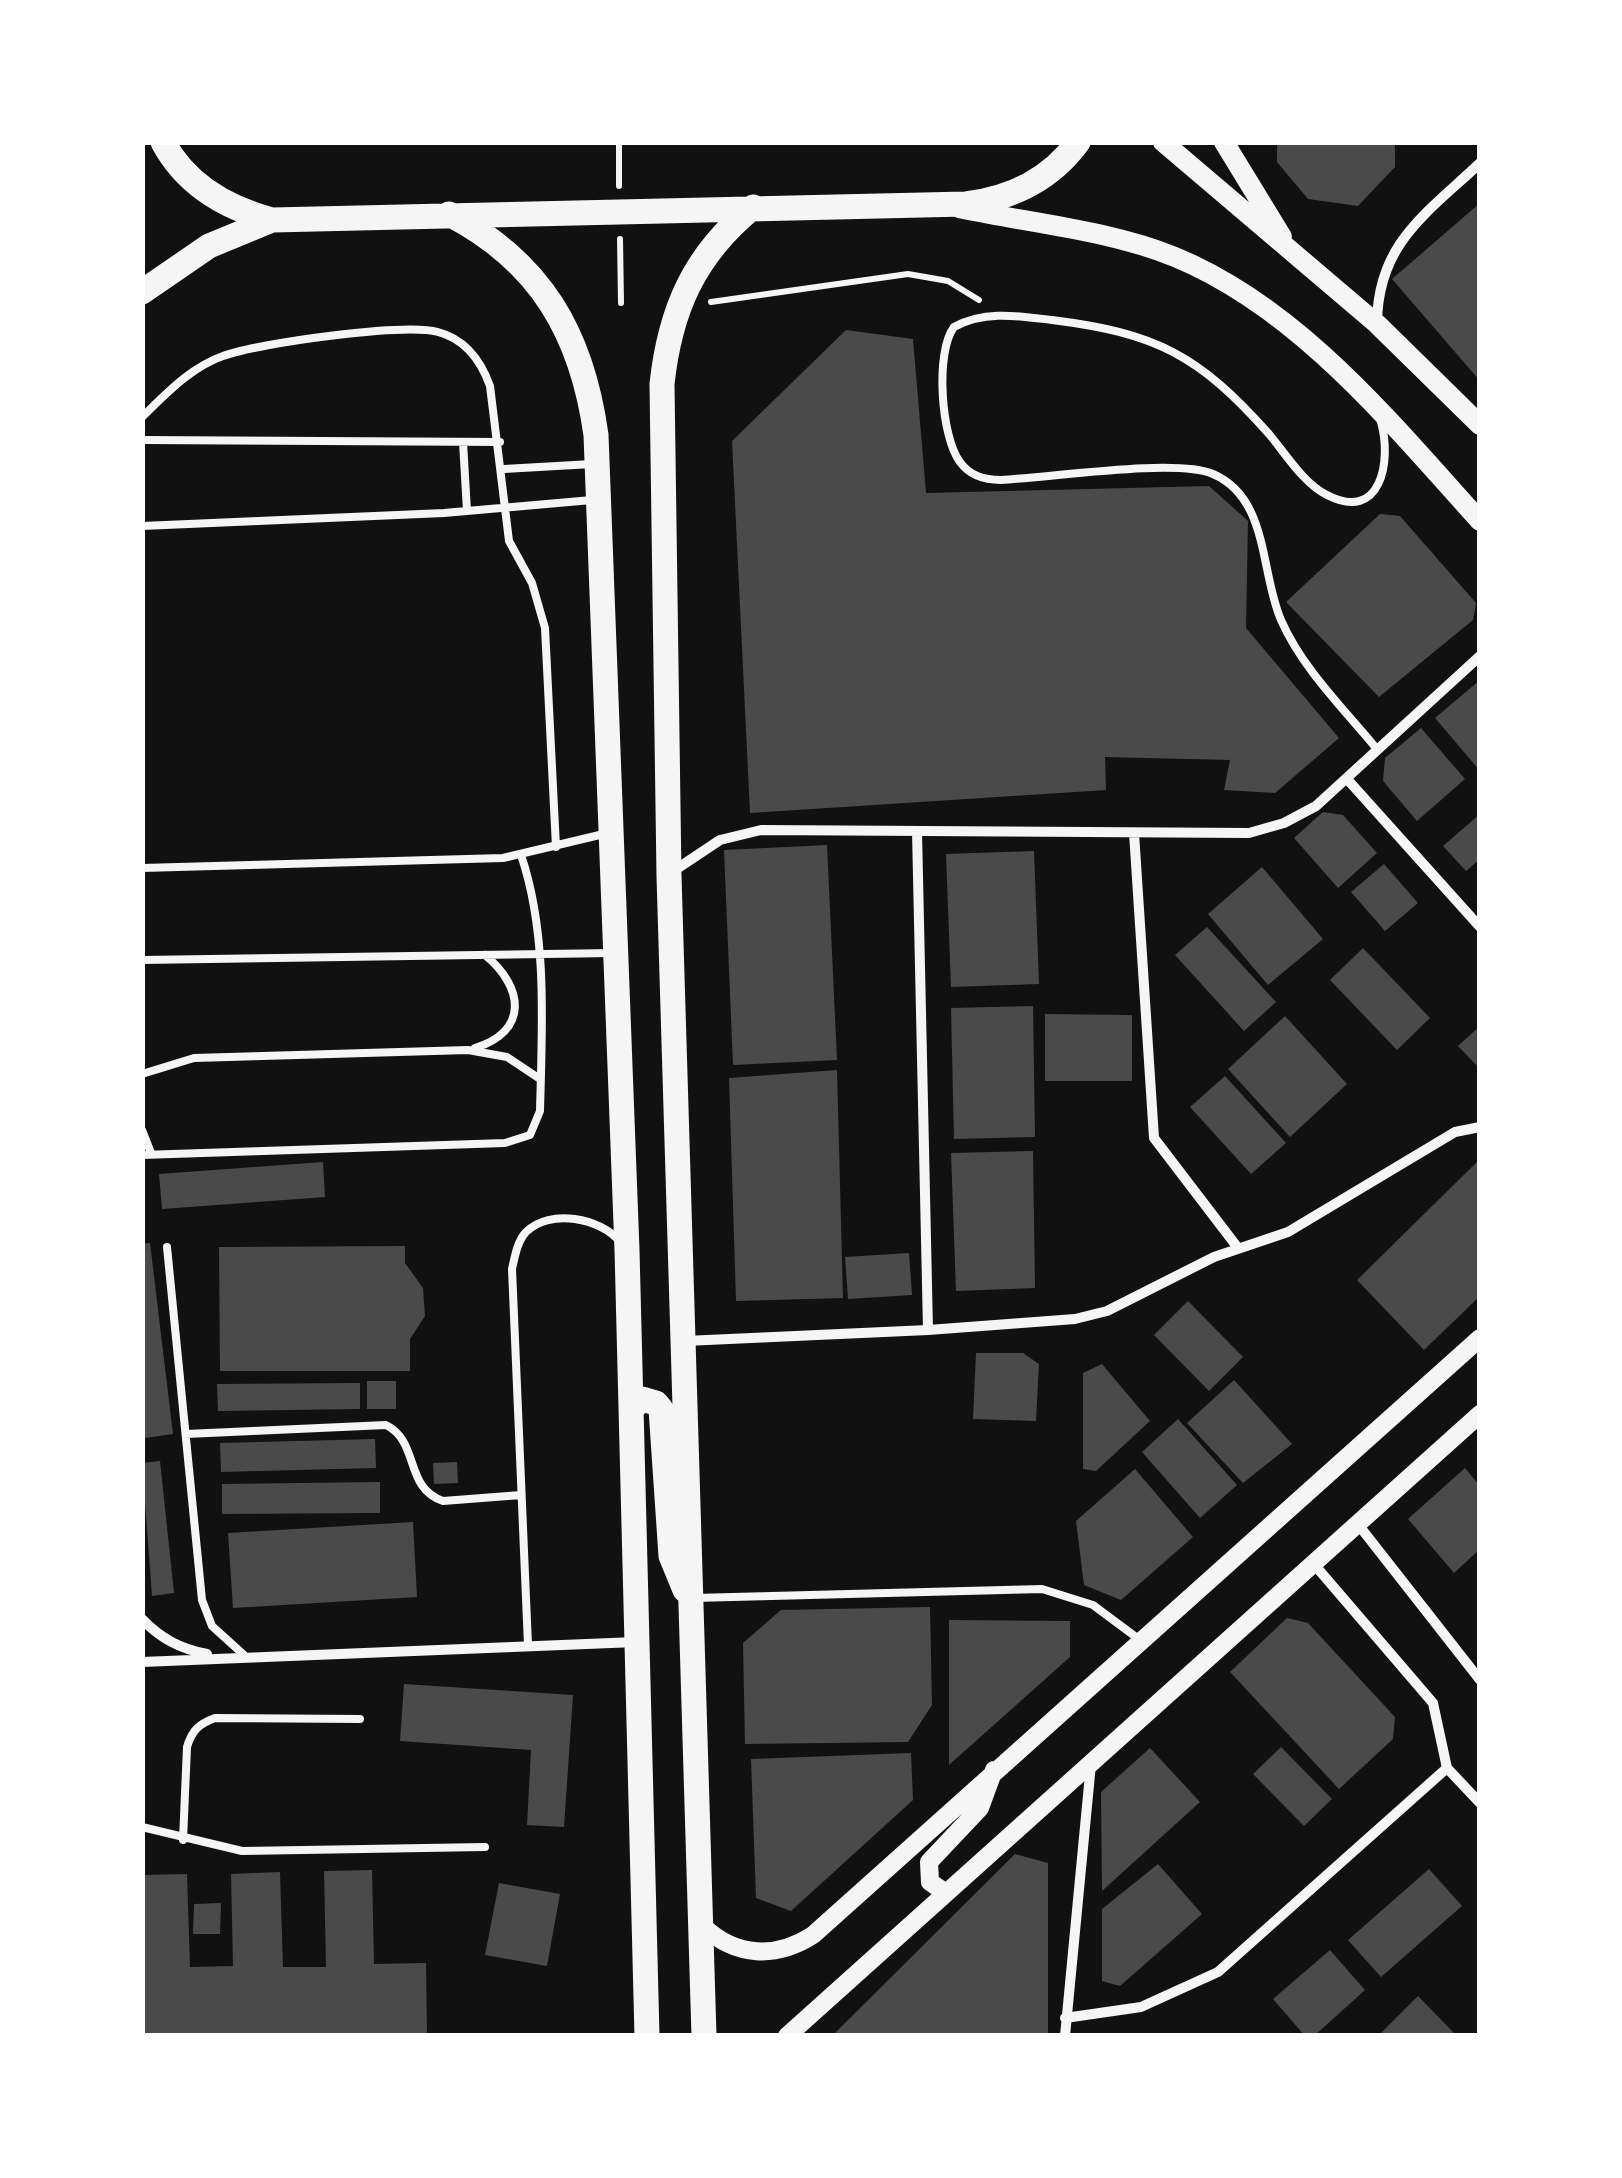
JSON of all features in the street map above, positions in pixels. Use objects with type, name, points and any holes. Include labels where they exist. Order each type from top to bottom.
[{"type":"main road","points":[[164,142],[202,189],[247,214],[272,220],[942,204],[1012,194],[1053,170],[1078,142]]},
{"type":"main road","points":[[1163,142],[1224,198],[1378,324],[1480,425]]},
{"type":"main road","points":[[1224,142],[1292,251]]},
{"type":"main road","points":[[942,204],[1144,246],[1201,269],[1282,324],[1378,408],[1480,521]]},
{"type":"main road","points":[[704,2036],[704,1926],[669,876],[662,384],[673,320],[684,289],[712,244],[752,207]]},
{"type":"main road","points":[[449,214],[509,252],[554,307],[586,380],[597,463],[627,1250],[648,2036]]},
{"type":"main road","points":[[142,292],[209,246],[272,220]]},
{"type":"main road","points":[[631,1409],[642,1400],[656,1402],[661,1409],[671,1556],[691,1598]]},
{"type":"street","points":[[1378,324],[1382,272],[1393,249],[1480,163]]},
{"type":"street","points":[[669,876],[700,849],[740,833],[1249,833],[1284,823],[1316,806],[1480,656]]},
{"type":"street","points":[[1347,779],[1475,914],[1480,927]]},
{"type":"street","points":[[917,832],[928,1330]]},
{"type":"street","points":[[1134,833],[1154,1138],[1238,1248]]},
{"type":"street","points":[[684,1341],[1075,1319],[1138,1298],[1238,1248],[1288,1232],[1455,1132],[1480,1127]]},
{"type":"street","points":[[704,1926],[728,1944],[757,1952],[800,1943],[1480,1338]]},
{"type":"street","points":[[787,2036],[1480,1414]]},
{"type":"street","points":[[1358,1523],[1479,1678]]},
{"type":"street","points":[[1313,1564],[1433,1703],[1447,1768],[1480,1803]]},
{"type":"street","points":[[142,1620],[155,1633],[184,1649],[217,1656]]},
{"type":"street","points":[[142,1662],[638,1642]]},
{"type":"street","points":[[1065,2036],[1091,1763]]},
{"type":"street","points":[[1065,2018],[1141,2007],[1218,1972],[1447,1768]]},
{"type":"street","points":[[946,1893],[930,1882],[928,1862],[980,1808],[994,1770]]},
{"type":"lane","points":[[1376,748],[1292,642],[1271,592],[1253,518],[1233,487],[1192,468],[986,480],[962,465],[950,439],[942,354],[954,327],[968,320],[994,316],[1100,326],[1167,346],[1224,388],[1330,498],[1342,500],[1366,496],[1384,477],[1388,453],[1378,408]]},
{"type":"lane","points":[[142,416],[196,369],[221,356],[412,329],[441,332],[467,348],[482,365],[500,442],[510,541],[532,583],[545,628],[556,847]]},
{"type":"lane","points":[[142,440],[500,442]]},
{"type":"lane","points":[[463,442],[466,511]]},
{"type":"lane","points":[[504,469],[597,463]]},
{"type":"lane","points":[[142,526],[466,511],[598,500]]},
{"type":"lane","points":[[142,868],[521,855],[613,832]]},
{"type":"lane","points":[[142,1130],[147,1154],[518,1141],[537,1124],[540,1080],[538,954],[532,894],[521,855]]},
{"type":"lane","points":[[142,960],[617,952]]},
{"type":"lane","points":[[468,1050],[492,1042],[513,1018],[516,999],[511,981],[486,956]]},
{"type":"lane","points":[[142,1074],[194,1058],[468,1050],[507,1057],[540,1080]]},
{"type":"lane","points":[[528,1644],[512,1270],[516,1248],[528,1231],[546,1222],[576,1219],[596,1222],[627,1250]]},
{"type":"lane","points":[[167,1247],[202,1600],[212,1626],[244,1655]]},
{"type":"lane","points":[[186,1434],[386,1425],[404,1442],[415,1478],[431,1497],[443,1501],[521,1494]]},
{"type":"lane","points":[[691,1598],[1042,1589],[1093,1606],[1140,1640]]},
{"type":"lane","points":[[184,1840],[187,1747],[191,1733],[201,1724],[214,1718],[360,1719]]},
{"type":"lane","points":[[142,1828],[242,1851],[485,1848]]},
{"type":"path","points":[[684,289],[716,303],[908,274],[932,276],[964,289],[994,316]]},
{"type":"building","points":[[1277,142],[1395,142],[1395,167],[1358,206],[1308,199],[1277,162]]},
{"type":"building","points":[[1480,203],[1480,381],[1392,279]]},
{"type":"building","points":[[846,330],[913,339],[926,493],[1209,486],[1248,521],[1246,628],[1339,738],[1275,793],[1224,790],[1230,760],[1105,757],[1106,790],[750,813],[732,441]]},
{"type":"building","points":[[1380,514],[1400,516],[1476,603],[1473,620],[1379,697],[1286,602]]},
{"type":"building","points":[[1480,680],[1480,771],[1435,718]]},
{"type":"building","points":[[1421,728],[1465,779],[1417,821],[1383,781],[1385,758]]},
{"type":"building","points":[[1323,812],[1343,815],[1377,853],[1338,888],[1294,838]]},
{"type":"building","points":[[1480,814],[1480,859],[1466,871],[1443,846]]},
{"type":"building","points":[[827,845],[837,1060],[733,1065],[724,850]]},
{"type":"building","points":[[1034,851],[1039,984],[951,987],[946,854]]},
{"type":"building","points":[[1384,864],[1418,903],[1385,931],[1351,892]]},
{"type":"building","points":[[1262,867],[1323,939],[1268,985],[1208,914]]},
{"type":"building","points":[[1207,927],[1276,1002],[1244,1031],[1175,955]]},
{"type":"building","points":[[1363,948],[1430,1018],[1397,1050],[1330,980]]},
{"type":"building","points":[[1033,1006],[1035,1137],[954,1139],[951,1008]]},
{"type":"building","points":[[1045,1014],[1132,1015],[1132,1081],[1045,1081]]},
{"type":"building","points":[[1285,1016],[1347,1084],[1290,1137],[1228,1069]]},
{"type":"building","points":[[1480,1026],[1480,1069],[1458,1046]]},
{"type":"building","points":[[837,1070],[843,1298],[736,1301],[729,1078]]},
{"type":"building","points":[[1225,1076],[1286,1143],[1251,1174],[1190,1107]]},
{"type":"building","points":[[1033,1151],[1035,1288],[956,1291],[951,1153]]},
{"type":"building","points":[[1480,1159],[1480,1296],[1424,1350],[1357,1280]]},
{"type":"building","points":[[323,1162],[325,1197],[162,1209],[159,1174]]},
{"type":"building","points":[[150,1243],[173,1434],[145,1438],[142,1244]]},
{"type":"building","points":[[405,1246],[405,1263],[423,1288],[425,1316],[410,1339],[410,1371],[220,1371],[219,1247]]},
{"type":"building","points":[[909,1253],[912,1295],[848,1299],[845,1257]]},
{"type":"building","points":[[1188,1301],[1243,1357],[1209,1391],[1154,1335]]},
{"type":"building","points":[[976,1353],[1023,1353],[1039,1364],[1036,1421],[973,1419]]},
{"type":"building","points":[[1102,1364],[1150,1421],[1096,1471],[1083,1469],[1083,1373]]},
{"type":"building","points":[[1234,1380],[1292,1444],[1243,1483],[1187,1423]]},
{"type":"building","points":[[367,1381],[396,1381],[396,1409],[367,1409]]},
{"type":"building","points":[[360,1383],[360,1409],[218,1411],[217,1384]]},
{"type":"building","points":[[1178,1419],[1237,1485],[1200,1518],[1142,1452]]},
{"type":"building","points":[[375,1439],[376,1468],[221,1472],[220,1443]]},
{"type":"building","points":[[160,1461],[174,1593],[152,1596],[142,1463]]},
{"type":"building","points":[[457,1462],[458,1483],[434,1484],[433,1463]]},
{"type":"building","points":[[1465,1468],[1480,1486],[1480,1549],[1454,1573],[1408,1519]]},
{"type":"building","points":[[1135,1469],[1193,1537],[1121,1600],[1084,1585],[1076,1521]]},
{"type":"building","points":[[380,1482],[380,1513],[222,1514],[222,1484]]},
{"type":"building","points":[[413,1522],[417,1597],[233,1608],[228,1533]]},
{"type":"building","points":[[930,1607],[932,1705],[908,1742],[745,1744],[743,1643],[781,1610]]},
{"type":"building","points":[[1287,1618],[1308,1623],[1395,1717],[1393,1739],[1339,1789],[1230,1672]]},
{"type":"building","points":[[949,1620],[1070,1621],[1070,1657],[949,1765]]},
{"type":"building","points":[[404,1684],[573,1695],[564,1827],[527,1825],[531,1750],[400,1741]]},
{"type":"building","points":[[1281,1747],[1332,1799],[1304,1826],[1253,1774]]},
{"type":"building","points":[[1150,1748],[1200,1802],[1102,1891],[1101,1792]]},
{"type":"building","points":[[911,1753],[913,1800],[791,1911],[756,1898],[751,1759]]},
{"type":"building","points":[[1015,1854],[1048,1863],[1048,2036],[832,2036]]},
{"type":"building","points":[[1158,1864],[1202,1914],[1120,1986],[1102,1981],[1102,1909]]},
{"type":"building","points":[[1429,1869],[1462,1906],[1381,1977],[1348,1940]]},
{"type":"building","points":[[372,1870],[374,1964],[426,1963],[427,2036],[142,2036],[142,1875],[187,1874],[190,1967],[233,1966],[231,1874],[280,1872],[283,1967],[326,1967],[324,1871]]},
{"type":"building","points":[[499,1883],[560,1894],[547,1966],[485,1955]]},
{"type":"building","points":[[221,1903],[220,1934],[193,1934],[194,1904]]},
{"type":"building","points":[[1330,1950],[1365,1990],[1314,2036],[1305,2036],[1273,1999]]},
{"type":"building","points":[[1418,1996],[1454,2033],[1378,2036]]}]
